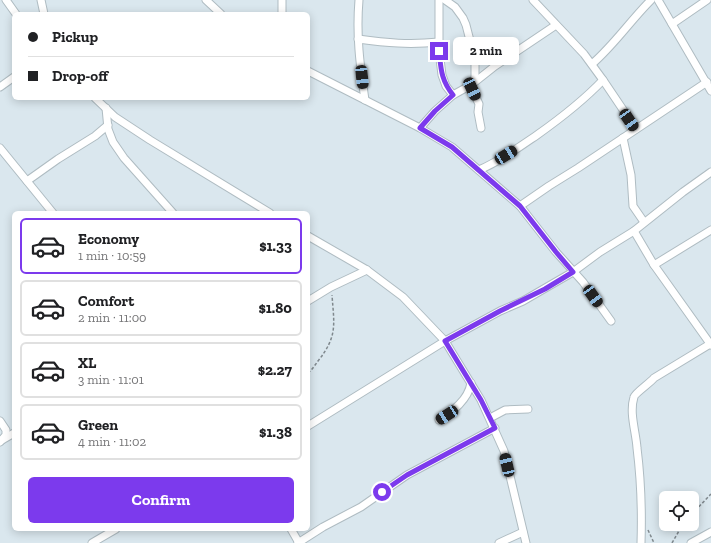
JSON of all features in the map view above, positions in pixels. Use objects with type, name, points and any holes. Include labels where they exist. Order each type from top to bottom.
[{"type":"street","points":[[6,0],[15,12]]},
{"type":"street","points":[[41,0],[44,12]]},
{"type":"street","points":[[206,0],[219,12]]},
{"type":"street","points":[[282,0],[282,12]]},
{"type":"street","points":[[359,0],[358,52],[365,100]]},
{"type":"street","points":[[439,0],[439,42],[442,75],[446,86],[453,95]]},
{"type":"street","points":[[445,0],[455,7],[466,25],[475,60],[475,77],[472,84],[472,89],[479,104],[478,112],[481,128]]},
{"type":"street","points":[[533,0],[592,64],[636,129]]},
{"type":"street","points":[[592,64],[610,47],[636,15],[651,0]]},
{"type":"street","points":[[658,0],[711,91]]},
{"type":"street","points":[[672,24],[707,0]]},
{"type":"street","points":[[420,128],[435,111],[453,95],[472,84],[495,66],[556,25]]},
{"type":"street","points":[[358,39],[391,44],[420,44],[439,42]]},
{"type":"street","points":[[310,72],[420,128],[452,147],[520,206],[556,252],[583,282],[612,321]]},
{"type":"street","points":[[0,87],[12,78]]},
{"type":"street","points":[[479,170],[519,148],[565,115],[604,80]]},
{"type":"street","points":[[520,206],[707,82]]},
{"type":"street","points":[[97,100],[115,117],[264,211]]},
{"type":"street","points":[[106,108],[108,125],[116,147],[170,211]]},
{"type":"street","points":[[27,181],[108,125]]},
{"type":"street","points":[[623,138],[631,175],[633,206],[644,222]]},
{"type":"street","points":[[0,148],[51,211]]},
{"type":"street","points":[[310,425],[445,341],[500,311],[556,284],[600,252],[634,231],[711,172]]},
{"type":"street","points":[[654,265],[711,230]]},
{"type":"street","points":[[634,231],[654,265],[711,344],[654,378],[648,385],[636,394],[634,398],[632,415],[640,480],[641,543]]},
{"type":"street","points":[[310,237],[367,270],[403,297],[445,341],[481,400],[495,428],[504,452],[526,543]]},
{"type":"street","points":[[310,300],[331,287],[367,270]]},
{"type":"street","points":[[439,420],[452,411],[466,397],[470,390],[471,383]]},
{"type":"street","points":[[490,418],[506,410],[528,409]]},
{"type":"street","points":[[0,421],[6,430],[6,435],[1,441]]},
{"type":"street","points":[[292,531],[298,543],[323,527],[361,507],[407,475],[495,428]]},
{"type":"street","points":[[1,441],[12,434]]},
{"type":"street","points":[[92,543],[113,531]]},
{"type":"street","points":[[499,543],[523,532]]},
{"type":"street","points":[[691,543],[711,532]]},
{"type":"path","points":[[310,371],[328,350],[333,334],[334,326],[331,287]]},
{"type":"path","points":[[699,507],[711,494]]},
{"type":"path","points":[[672,543],[679,531]]},
{"type":"route","points":[[382,492],[407,475],[447,455],[495,428],[481,400],[445,341],[500,311],[556,284],[573,272],[520,206],[452,147],[420,128],[435,111],[453,95],[446,86],[442,75],[439,51]]}]
